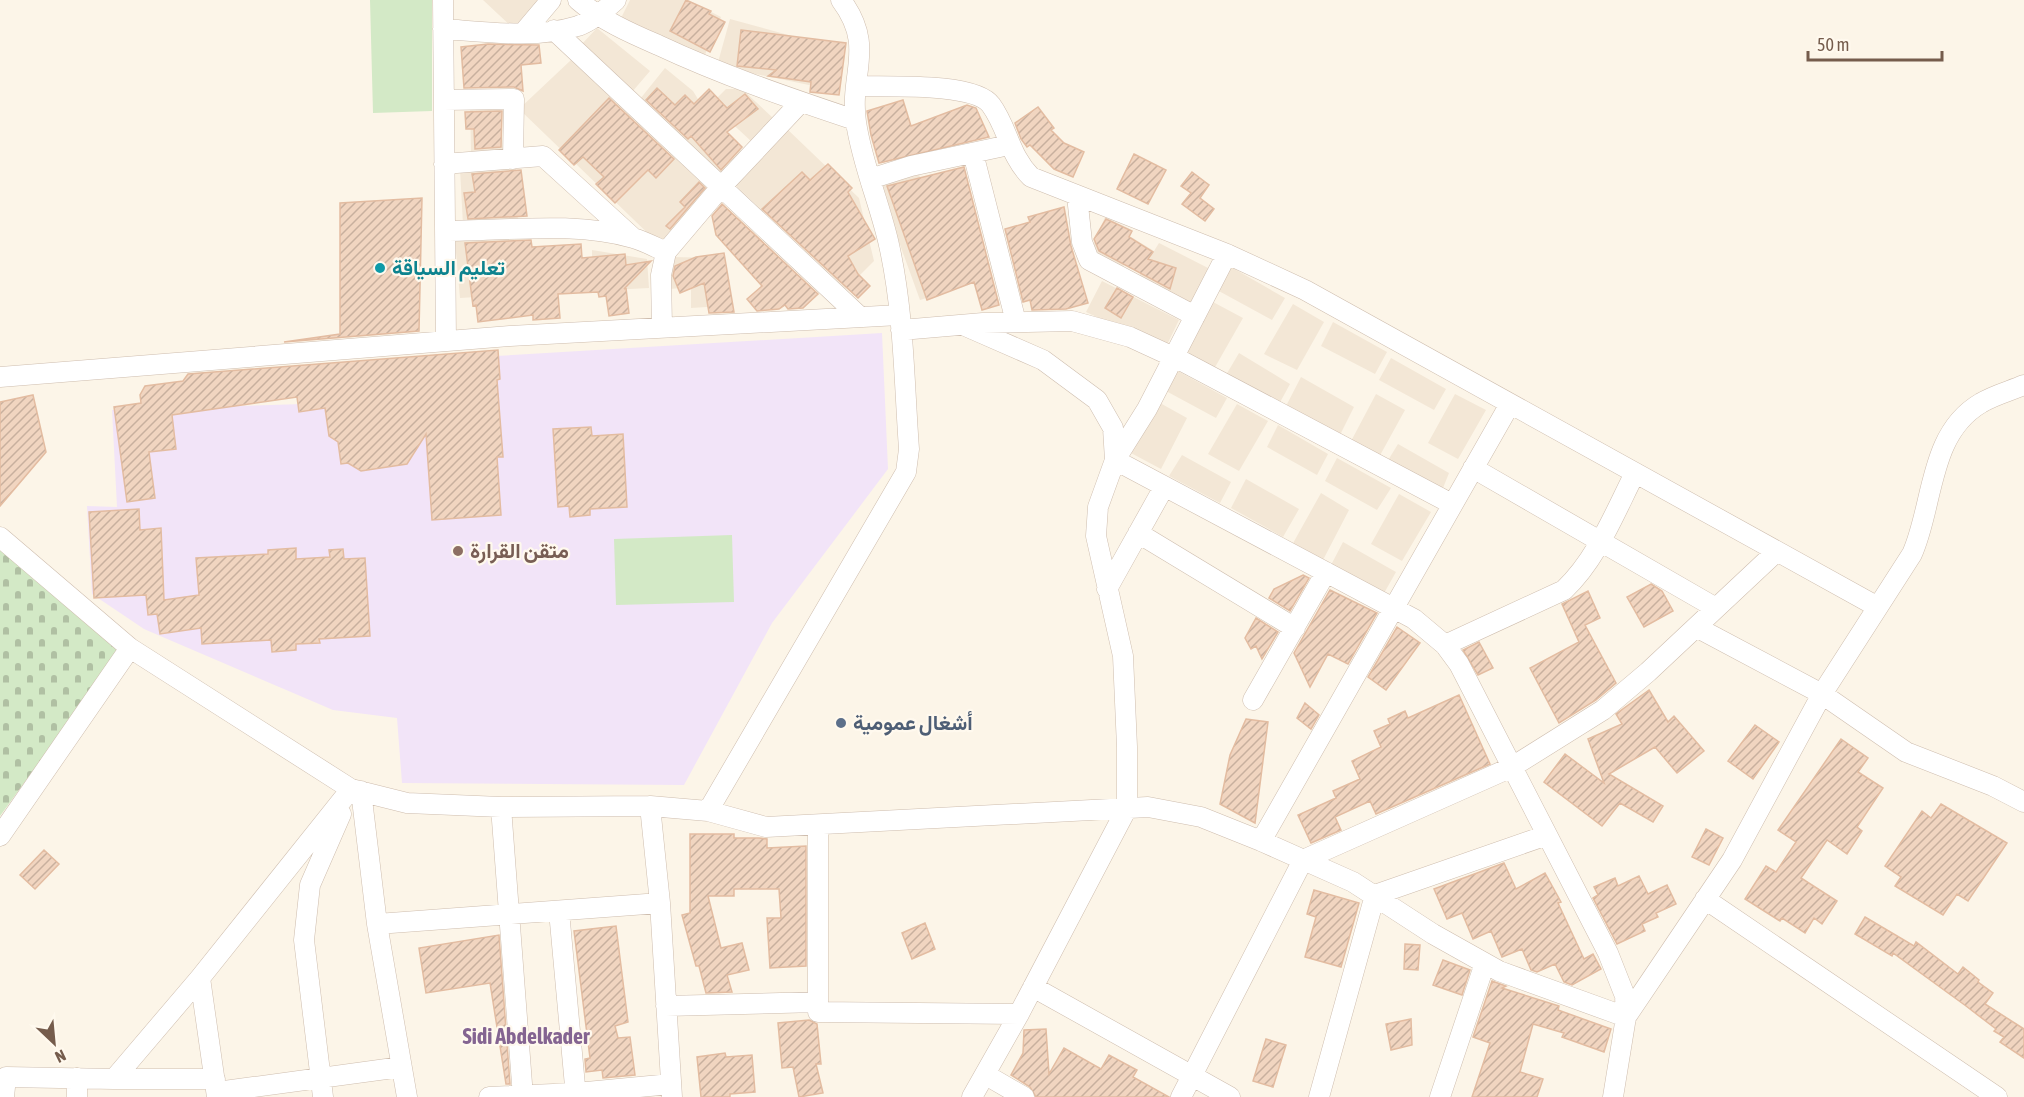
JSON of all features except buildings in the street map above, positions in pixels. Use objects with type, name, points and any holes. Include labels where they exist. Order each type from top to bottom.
[{"type":"street","points":[[524,32],[551,0]]},
{"type":"street","points":[[578,0],[598,15],[689,60],[855,120]]},
{"type":"street","points":[[443,29],[524,32],[579,26],[598,15],[616,0]]},
{"type":"street","points":[[708,811],[906,472],[909,449],[900,323],[889,243],[855,120],[861,45],[858,28],[841,0]]},
{"type":"street","points":[[446,3],[443,29],[446,341]]},
{"type":"street","points":[[554,30],[860,316]]},
{"type":"street","points":[[857,86],[948,90],[981,96],[991,104],[1021,167],[1031,177],[1227,254],[1305,290],[1876,606]]},
{"type":"street","points":[[444,100],[514,99],[513,159]]},
{"type":"street","points":[[662,327],[661,275],[666,252],[721,187],[801,102]]},
{"type":"street","points":[[870,178],[911,166],[1009,145]]},
{"type":"street","points":[[973,153],[1016,322]]},
{"type":"street","points":[[444,164],[543,156],[634,238]]},
{"type":"street","points":[[1077,196],[1082,242],[1089,260],[1195,316]]},
{"type":"street","points":[[445,231],[555,229],[602,231],[634,238],[666,252]]},
{"type":"street","points":[[972,1097],[1019,1014],[1127,808],[1123,656],[1096,536],[1098,507],[1115,460],[1143,417],[1227,254]]},
{"type":"street","points":[[0,377],[446,341],[860,316],[900,323],[963,325],[1072,321],[1130,338],[1174,357],[1452,504]]},
{"type":"street","points":[[963,325],[1043,360],[1097,400],[1113,428],[1115,460]]},
{"type":"street","points":[[1626,1017],[1731,860],[1822,694],[1876,606],[1912,554],[1922,530],[1932,476],[1946,444],[1960,421],[1981,403],[2024,385]]},
{"type":"street","points":[[1261,841],[1510,404]]},
{"type":"street","points":[[1115,460],[1414,619],[1445,645],[1459,664],[1608,953],[1625,996],[1626,1017],[1613,1097]]},
{"type":"street","points":[[1473,468],[1716,608]]},
{"type":"street","points":[[1445,645],[1564,590],[1576,579],[1600,540],[1635,473]]},
{"type":"street","points":[[1107,589],[1164,487]]},
{"type":"street","points":[[1138,533],[1295,628]]},
{"type":"street","points":[[0,537],[130,648],[356,790],[407,803],[501,807],[650,806],[708,811],[766,827],[1148,807],[1201,817],[1261,841],[1375,895],[1433,934],[1499,971],[1626,1017]]},
{"type":"street","points":[[1181,1097],[1303,860],[1512,767],[1603,710],[1776,552]]},
{"type":"street","points":[[1253,700],[1326,572]]},
{"type":"street","points":[[1696,627],[1822,694],[1906,752],[1993,786],[2024,802]]},
{"type":"street","points":[[0,836],[130,648]]},
{"type":"street","points":[[356,790],[407,1097]]},
{"type":"street","points":[[114,1079],[356,790]]},
{"type":"street","points":[[321,1088],[304,940],[310,885],[356,790]]},
{"type":"street","points":[[489,1097],[671,1091],[660,903],[650,806]]},
{"type":"street","points":[[501,807],[524,1096]]},
{"type":"street","points":[[818,826],[818,1012],[1019,1014]]},
{"type":"street","points":[[1375,895],[1547,835]]},
{"type":"street","points":[[1319,1097],[1375,895]]},
{"type":"street","points":[[1705,900],[1997,1097]]},
{"type":"street","points":[[377,924],[660,903]]},
{"type":"street","points":[[559,911],[576,1095]]},
{"type":"street","points":[[1440,1097],[1485,963]]},
{"type":"street","points":[[200,978],[216,1089]]},
{"type":"street","points":[[1033,987],[1230,1097]]},
{"type":"street","points":[[666,1006],[818,1002]]},
{"type":"street","points":[[4,1097],[6,1077],[77,1088],[114,1079],[216,1089],[321,1088],[401,1067]]},
{"type":"street","points":[[986,1075],[1024,1097]]},
{"type":"shaded area","points":[[483,0],[543,0],[515,30]]},
{"type":"shaded area","points":[[630,0],[688,0],[721,17],[704,57],[620,20]]},
{"type":"shaded area","points":[[730,19],[839,49],[833,90],[717,66]]},
{"type":"shaded area","points":[[597,28],[650,71],[632,92],[580,46]]},
{"type":"shaded area","points":[[571,60],[708,188],[660,245],[519,109]]},
{"type":"shaded area","points":[[665,68],[693,91],[704,109],[742,152],[721,175],[640,99]]},
{"type":"shaded area","points":[[726,89],[742,89],[773,118],[752,142],[711,104]]},
{"type":"shaded area","points":[[500,103],[503,151],[471,152],[470,105]]},
{"type":"shaded area","points":[[785,127],[859,198],[874,261],[846,289],[733,183]]},
{"type":"shaded area","points":[[516,166],[518,221],[463,225],[460,169]]},
{"type":"shaded area","points":[[918,171],[955,289],[920,300],[878,184]]},
{"type":"shaded area","points":[[1105,217],[1132,230],[1128,235],[1154,251],[1159,243],[1210,269],[1192,307],[1138,281],[1141,271],[1126,263],[1123,266],[1089,255]]},
{"type":"shaded area","points":[[509,239],[512,295],[460,298],[455,241]]},
{"type":"shaded area","points":[[592,250],[647,259],[649,288],[592,291]]},
{"type":"shaded area","points":[[671,257],[722,258],[722,306],[691,308],[691,287],[670,289]]},
{"type":"shaded area","points":[[1231,267],[1285,298],[1272,320],[1217,290]]},
{"type":"shaded area","points":[[1102,281],[1179,320],[1165,349],[1086,312]]},
{"type":"shaded area","points":[[1213,302],[1243,318],[1214,369],[1184,352]]},
{"type":"shaded area","points":[[1293,304],[1324,322],[1297,370],[1264,354]]},
{"type":"shaded area","points":[[1333,322],[1387,352],[1375,374],[1321,346]]},
{"type":"shaded area","name":"متقن القرارة","points":[[882,333],[888,469],[772,623],[684,785],[402,783],[397,718],[333,710],[144,629],[92,594],[87,506],[117,507],[112,410],[402,401],[404,384],[497,381],[496,356]]},
{"type":"shaded area","points":[[1239,353],[1290,384],[1278,406],[1226,375]]},
{"type":"shaded area","points":[[1391,358],[1446,389],[1434,410],[1379,380]]},
{"type":"shaded area","points":[[1176,370],[1227,398],[1216,418],[1166,391]]},
{"type":"shaded area","points":[[1301,377],[1354,407],[1339,437],[1285,408]]},
{"type":"shaded area","points":[[1376,394],[1405,410],[1378,459],[1349,445]]},
{"type":"shaded area","points":[[1455,394],[1486,410],[1458,459],[1428,443]]},
{"type":"shaded area","points":[[1160,403],[1187,418],[1161,469],[1131,453]]},
{"type":"shaded area","points":[[1237,404],[1268,421],[1239,471],[1208,454]]},
{"type":"shaded area","points":[[1278,425],[1328,454],[1317,475],[1267,447]]},
{"type":"shaded area","points":[[1398,444],[1449,473],[1441,493],[1387,462]]},
{"type":"shaded area","points":[[1182,455],[1231,482],[1220,503],[1169,476]]},
{"type":"shaded area","points":[[1337,458],[1391,488],[1377,510],[1325,481]]},
{"type":"shaded area","points":[[1246,479],[1299,509],[1283,537],[1231,508]]},
{"type":"shaded area","points":[[1321,493],[1349,510],[1323,560],[1292,545]]},
{"type":"shaded area","points":[[1399,494],[1431,512],[1402,561],[1371,544]]},
{"type":"shaded area","points":[[1343,542],[1396,572],[1383,595],[1330,567]]},
{"type":"green space","points":[[370,0],[432,0],[432,111],[373,113]]},
{"type":"green space","points":[[732,535],[734,602],[616,605],[614,539]]},
{"type":"green space","points":[[0,549],[120,651],[0,816]]},
{"type":"place","name":"تعليم السياقة","points":[[380,268]]},
{"type":"place","name":"متقن القرارة","points":[[458,551]]},
{"type":"place","name":"أشغال عمومية","points":[[841,723]]},
{"type":"district","name":"Sidi Abdelkader","points":[[526,1036]]}]
